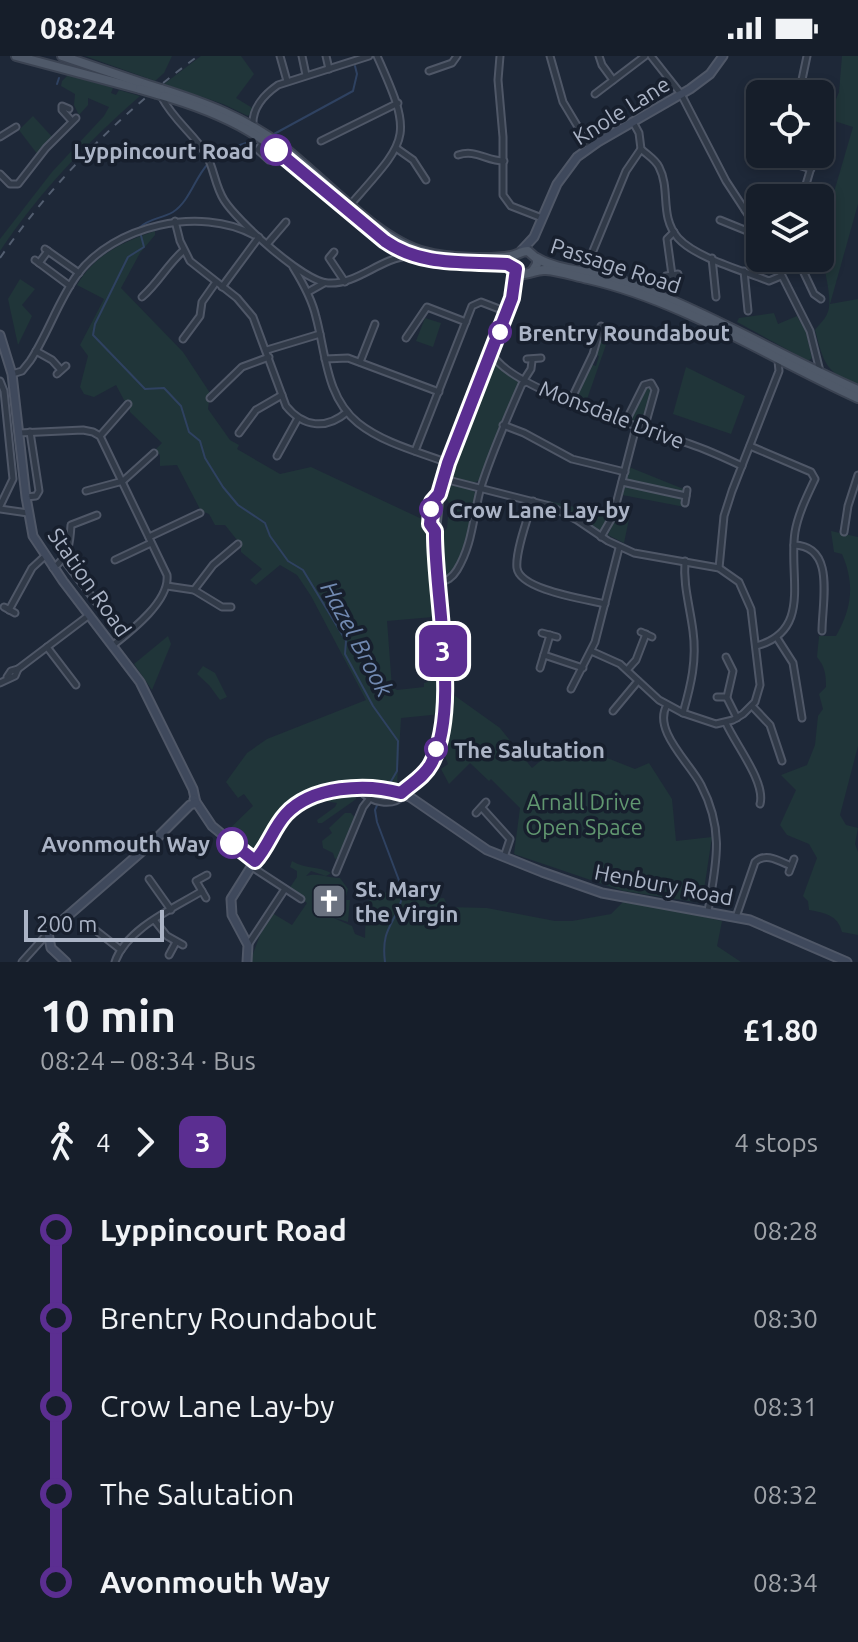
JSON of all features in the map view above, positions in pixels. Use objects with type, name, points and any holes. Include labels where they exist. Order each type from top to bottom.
[{"type":"main road","points":[[16,56],[142,86]]},
{"type":"main road","points":[[39,56],[64,69]]},
{"type":"main road","points":[[62,56],[215,114],[264,141],[401,251],[442,262],[507,264],[522,274],[531,273]]},
{"type":"main road","name":"Knole Lane","points":[[520,252],[541,222],[561,178],[571,164],[590,147],[710,74],[723,56]]},
{"type":"main road","name":"Passage Road","points":[[159,92],[208,104],[253,126],[396,239],[414,249],[442,255],[501,256],[520,252]]},
{"type":"main road","name":"Knole Lane","points":[[536,257],[541,222]]},
{"type":"main road","points":[[405,795],[433,761],[445,711],[435,536],[443,478],[512,298],[514,261],[520,252],[528,251],[536,257],[537,264],[512,298]]},
{"type":"main road","name":"Passage Road","points":[[536,257],[548,264],[605,276],[642,288],[858,390]]},
{"type":"main road","name":"Passage Road","points":[[531,273],[546,270],[642,295],[716,328],[781,365],[858,398]]},
{"type":"main road","name":"Station Road","points":[[0,335],[12,374],[33,536],[88,616],[140,682],[195,795],[196,803],[212,824],[254,864]]},
{"type":"main road","name":"Henbury Road","points":[[247,962],[248,945],[232,915],[230,902],[236,889],[285,815],[297,805],[327,793],[360,789],[405,795],[487,850],[602,893],[736,917],[847,962]]},
{"type":"main road","points":[[66,962],[51,948],[48,933],[196,803]]},
{"type":"street","points":[[280,56],[287,81]]},
{"type":"street","points":[[302,56],[306,75]]},
{"type":"street","points":[[326,56],[329,69]]},
{"type":"street","points":[[253,126],[254,114],[267,93],[287,81],[369,56]]},
{"type":"street","points":[[351,204],[389,161],[396,148],[402,123],[398,103],[377,56]]},
{"type":"street","points":[[429,71],[452,63],[457,56]]},
{"type":"street","points":[[500,56],[498,80],[504,198],[511,206],[541,222]]},
{"type":"street","points":[[550,56],[563,102],[590,147]]},
{"type":"street","points":[[599,56],[613,80]]},
{"type":"street","points":[[595,94],[648,56],[681,94],[726,181],[745,210]]},
{"type":"street","points":[[802,80],[807,56]]},
{"type":"street","points":[[159,92],[175,120],[205,154],[216,185],[232,211],[292,266],[313,280],[345,282],[382,263],[401,256],[415,256]]},
{"type":"street","points":[[321,141],[398,103]]},
{"type":"street","points":[[0,174],[14,185],[75,120],[62,110],[62,106],[69,109]]},
{"type":"street","points":[[588,263],[626,171],[641,149],[639,133],[633,122]]},
{"type":"street","points":[[0,137],[16,127]]},
{"type":"street","points":[[264,141],[258,150],[269,160]]},
{"type":"street","points":[[396,148],[413,160],[426,175]]},
{"type":"street","points":[[641,149],[661,171],[666,215],[674,232],[691,249],[769,281],[781,276]]},
{"type":"street","points":[[458,155],[473,152],[504,161]]},
{"type":"street","points":[[806,184],[811,169],[808,168]]},
{"type":"street","points":[[229,224],[232,211]]},
{"type":"street","points":[[725,219],[746,230]]},
{"type":"street","points":[[12,374],[22,371],[70,286],[101,251],[175,221],[229,224],[259,237]]},
{"type":"street","points":[[175,221],[183,251],[196,268],[237,298],[253,317],[286,406],[298,418],[310,423],[334,422],[347,412]]},
{"type":"street","points":[[268,243],[284,226]]},
{"type":"street","points":[[672,275],[667,239],[674,232]]},
{"type":"street","points":[[222,287],[259,237]]},
{"type":"street","points":[[382,263],[389,253],[385,241]]},
{"type":"street","points":[[70,286],[37,262],[47,250],[79,273]]},
{"type":"street","points":[[142,297],[183,251]]},
{"type":"street","points":[[334,252],[327,260],[345,282]]},
{"type":"street","points":[[712,258],[717,294]]},
{"type":"street","points":[[292,266],[308,292],[331,384],[347,412],[370,432],[448,463]]},
{"type":"street","points":[[744,271],[750,306]]},
{"type":"street","points":[[779,272],[810,331],[822,374]]},
{"type":"street","points":[[804,272],[814,294],[821,299]]},
{"type":"street","points":[[183,339],[200,316],[201,304],[216,282]]},
{"type":"street","points":[[308,292],[324,283]]},
{"type":"street","points":[[415,451],[472,306],[478,302],[507,312]]},
{"type":"street","points":[[406,338],[427,307],[466,322]]},
{"type":"street","points":[[360,362],[375,324]]},
{"type":"street","points":[[570,402],[593,354],[598,328]]},
{"type":"street","points":[[211,393],[242,367],[268,353],[320,334]]},
{"type":"street","name":"Monsdale Drive","points":[[493,349],[501,366],[525,381],[570,402],[692,444],[742,466]]},
{"type":"street","points":[[36,351],[52,360],[61,370]]},
{"type":"street","points":[[804,366],[815,353]]},
{"type":"street","points":[[325,359],[340,357],[360,362],[439,392]]},
{"type":"street","points":[[438,583],[453,577],[467,551],[481,488],[503,425],[531,369],[529,360],[541,358]]},
{"type":"street","points":[[719,568],[724,516],[781,365]]},
{"type":"street","points":[[0,381],[13,479],[0,508],[28,513]]},
{"type":"street","points":[[625,423],[644,385],[651,383],[655,390],[644,429]]},
{"type":"street","points":[[239,433],[256,410],[282,395]]},
{"type":"street","points":[[5,407],[16,406]]},
{"type":"street","points":[[100,436],[127,408]]},
{"type":"street","points":[[277,456],[298,418]]},
{"type":"street","points":[[503,425],[572,459],[625,472]]},
{"type":"street","points":[[601,537],[613,516],[636,427]]},
{"type":"street","points":[[19,433],[83,430],[100,436],[167,575],[163,595],[112,646]]},
{"type":"street","points":[[26,497],[36,496],[39,491],[30,432]]},
{"type":"street","points":[[750,446],[814,475],[798,518],[792,618],[777,638],[756,646]]},
{"type":"street","points":[[86,491],[123,481],[153,456]]},
{"type":"street","points":[[844,532],[858,475]]},
{"type":"street","points":[[443,478],[533,501],[568,514],[619,548],[719,568],[733,576],[745,590],[751,609],[760,685],[752,706],[737,718],[726,723],[708,722],[667,705],[627,670],[591,651]]},
{"type":"street","points":[[622,482],[686,496]]},
{"type":"street","points":[[533,501],[517,561],[521,576],[532,585],[605,604]]},
{"type":"street","points":[[115,560],[200,513]]},
{"type":"street","points":[[53,568],[69,549],[71,525],[97,515]]},
{"type":"street","points":[[794,545],[808,547],[821,560],[822,631]]},
{"type":"street","points":[[194,590],[205,574],[236,547]]},
{"type":"street","points":[[571,689],[591,651],[619,548]]},
{"type":"street","points":[[9,610],[32,568],[45,556]]},
{"type":"street","points":[[63,559],[123,637]]},
{"type":"street","points":[[683,713],[694,677],[695,644],[684,577],[685,561]]},
{"type":"street","points":[[167,586],[194,590],[222,607],[231,607]]},
{"type":"street","points":[[0,683],[11,671],[18,669],[88,616]]},
{"type":"street","points":[[542,633],[557,637]]},
{"type":"street","points":[[627,670],[636,660],[646,634]]},
{"type":"street","points":[[540,668],[550,635]]},
{"type":"street","points":[[777,638],[793,663],[803,716]]},
{"type":"street","points":[[47,647],[76,685]]},
{"type":"street","points":[[544,655],[583,668]]},
{"type":"street","points":[[726,657],[733,671],[727,697],[737,718]]},
{"type":"street","points":[[613,711],[638,681]]},
{"type":"street","points":[[717,697],[727,697]]},
{"type":"street","points":[[667,705],[662,715],[665,731],[699,781],[716,822],[717,860],[708,911]]},
{"type":"street","points":[[752,706],[770,725],[784,762]]},
{"type":"street","points":[[726,723],[752,771],[762,800]]},
{"type":"street","points":[[360,789],[370,798],[382,801],[395,802],[405,795]]},
{"type":"street","points":[[336,872],[363,807],[370,798]]},
{"type":"street","points":[[476,813],[484,805],[510,839],[504,857]]},
{"type":"street","points":[[736,917],[759,858],[771,858],[790,869],[794,859]]},
{"type":"street","points":[[254,864],[301,899]]},
{"type":"street","points":[[206,898],[196,881],[207,875]]},
{"type":"street","points":[[149,879],[171,910]]},
{"type":"street","points":[[248,945],[285,889]]},
{"type":"street","points":[[115,962],[134,934],[202,891]]},
{"type":"street","points":[[155,921],[162,931],[180,944],[169,955]]},
{"type":"street","points":[[94,929],[121,950]]},
{"type":"street","points":[[22,962],[48,933]]},
{"type":"street","points":[[95,942],[101,935]]},
{"type":"street","points":[[35,946],[51,948]]},
{"type":"green space","points":[[85,56],[172,56],[164,73],[155,81]]},
{"type":"green space","points":[[201,56],[241,56],[254,74],[236,98],[254,109],[248,116],[164,84]]},
{"type":"green space","points":[[842,56],[858,56],[858,204],[830,304],[858,299],[858,386],[832,371],[821,351],[815,330],[829,307],[825,272],[834,272],[834,192],[853,127],[834,121],[834,104],[839,92]]},
{"type":"green space","points":[[68,75],[113,88],[111,93],[116,95],[119,90],[140,96],[65,169],[0,251],[0,239],[52,172],[109,107],[88,98],[88,105],[79,115],[74,105],[75,94],[61,86]]},
{"type":"green space","points":[[33,116],[54,139],[38,155],[19,130]]},
{"type":"green space","points":[[155,231],[121,288],[183,352],[210,393],[208,409],[230,440],[239,445],[237,449],[280,474],[311,467],[424,520],[429,535],[433,617],[387,621],[392,687],[397,690],[424,687],[424,683],[428,682],[427,673],[439,673],[441,714],[401,718],[397,786],[353,786],[306,797],[282,813],[256,857],[224,834],[253,806],[244,794],[238,798],[226,782],[247,753],[267,739],[366,700],[297,575],[280,565],[256,585],[250,580],[262,569],[241,552],[241,545],[225,525],[215,525],[209,514],[201,511],[177,465],[160,466],[160,455],[155,450],[162,443],[130,412],[129,403],[116,385],[94,397],[84,394],[80,387],[88,356],[80,345],[104,299],[77,285],[92,265],[111,250]]},
{"type":"green space","points":[[20,279],[35,289],[22,305],[32,316],[18,345],[8,299]]},
{"type":"green space","points":[[774,313],[778,324],[797,316],[806,332],[812,358],[808,361],[737,322],[739,318]]},
{"type":"green space","points":[[425,318],[441,323],[433,347],[416,341]]},
{"type":"green space","points":[[600,337],[608,339],[585,405],[575,399],[590,364],[596,366],[599,356],[594,354]]},
{"type":"green space","points":[[492,366],[517,378],[519,386],[481,480],[473,483],[454,477],[451,469]]},
{"type":"green space","points":[[686,367],[745,396],[731,434],[673,414]]},
{"type":"green space","points":[[649,385],[653,388],[643,426],[629,420]]},
{"type":"green space","points":[[629,467],[686,490],[682,493],[628,481]]},
{"type":"green space","points":[[452,485],[473,490],[477,495],[459,564],[445,579],[440,571],[439,537],[447,528],[448,516],[454,516],[455,506],[450,505],[445,495],[447,487]]},
{"type":"green space","points":[[625,487],[681,497],[685,507],[622,495]]},
{"type":"green space","points":[[546,500],[610,516],[603,529],[597,531],[585,522],[587,511],[583,521]]},
{"type":"green space","points":[[618,511],[630,514],[624,543],[608,535]]},
{"type":"green space","points":[[831,531],[858,537],[858,746],[840,815],[846,825],[858,828],[855,844],[858,852],[858,935],[842,932],[834,918],[809,910],[808,901],[803,896],[817,858],[809,844],[787,835],[780,825],[796,790],[781,775],[807,765],[815,745],[818,716],[823,709],[819,694],[826,687],[826,678],[817,657],[819,636],[836,636],[846,616],[850,596],[846,565],[842,554],[834,552]]},
{"type":"green space","points":[[168,636],[171,644],[152,690],[134,664]]},
{"type":"green space","points":[[203,666],[215,673],[227,697],[220,700],[197,674]]},
{"type":"green space","name":"Arnall Drive Open Space","points":[[451,693],[500,728],[532,768],[564,741],[635,769],[649,763],[672,799],[676,841],[712,837],[702,903],[623,891],[514,854],[520,808],[470,763],[449,784],[441,769],[448,764],[443,751]]},
{"type":"green space","points":[[356,792],[356,799],[318,823],[317,820],[337,803],[324,801],[314,807],[310,802],[339,793]]},
{"type":"green space","points":[[345,813],[351,813],[355,818],[340,857],[335,859],[333,853],[323,848],[322,841],[332,833],[329,828]]},
{"type":"green space","points":[[292,861],[331,873],[326,876],[311,871],[306,876],[340,878],[348,889],[345,900],[350,900],[348,922],[329,916],[352,926],[355,934],[365,938],[366,902],[401,885],[426,892],[432,899],[444,898],[448,907],[487,908],[555,921],[611,914],[626,899],[722,921],[717,946],[741,962],[250,962],[263,927],[272,913],[292,925],[307,903],[289,889],[297,877],[297,871],[290,867]]},
{"type":"waterway","points":[[274,134],[353,91],[357,74],[355,66]]},
{"type":"waterway","points":[[57,84],[59,78]]},
{"type":"waterway","points":[[212,161],[252,141]]},
{"type":"waterway","name":"Hazel Brook","points":[[207,165],[179,208],[139,228],[144,247],[128,257],[95,324],[93,335],[145,389],[164,388],[181,406],[189,432],[200,441],[205,458],[223,487],[238,505],[265,523],[270,536],[288,561],[303,570],[346,641],[345,654],[373,706],[398,741],[397,771],[390,783]]},
{"type":"waterway","name":"Hazel Brook","points":[[378,803],[375,810],[377,822],[403,891],[398,910],[387,931],[385,962]]},
{"type":"railway","points":[[0,258],[43,201],[91,149],[143,100],[198,56]]},
{"type":"bus line","name":"3","points":[[232,843],[255,861],[285,815],[304,800],[346,789],[372,788],[401,793],[417,781],[433,761],[444,717],[445,690],[435,531],[430,524],[432,502],[439,494],[517,277],[514,266],[507,264],[442,262],[401,251],[276,150]]},
{"type":"place","name":"Lyppincourt Road","points":[[276,150]]},
{"type":"place","name":"Brentry Roundabout","points":[[500,332]]},
{"type":"place","name":"Crow Lane Lay-by","points":[[431,509]]},
{"type":"place","name":"The Salutation","points":[[436,749]]},
{"type":"place","name":"Avonmouth Way","points":[[232,843]]},
{"type":"place","name":"St. Mary the Virgin","points":[[329,901]]}]
